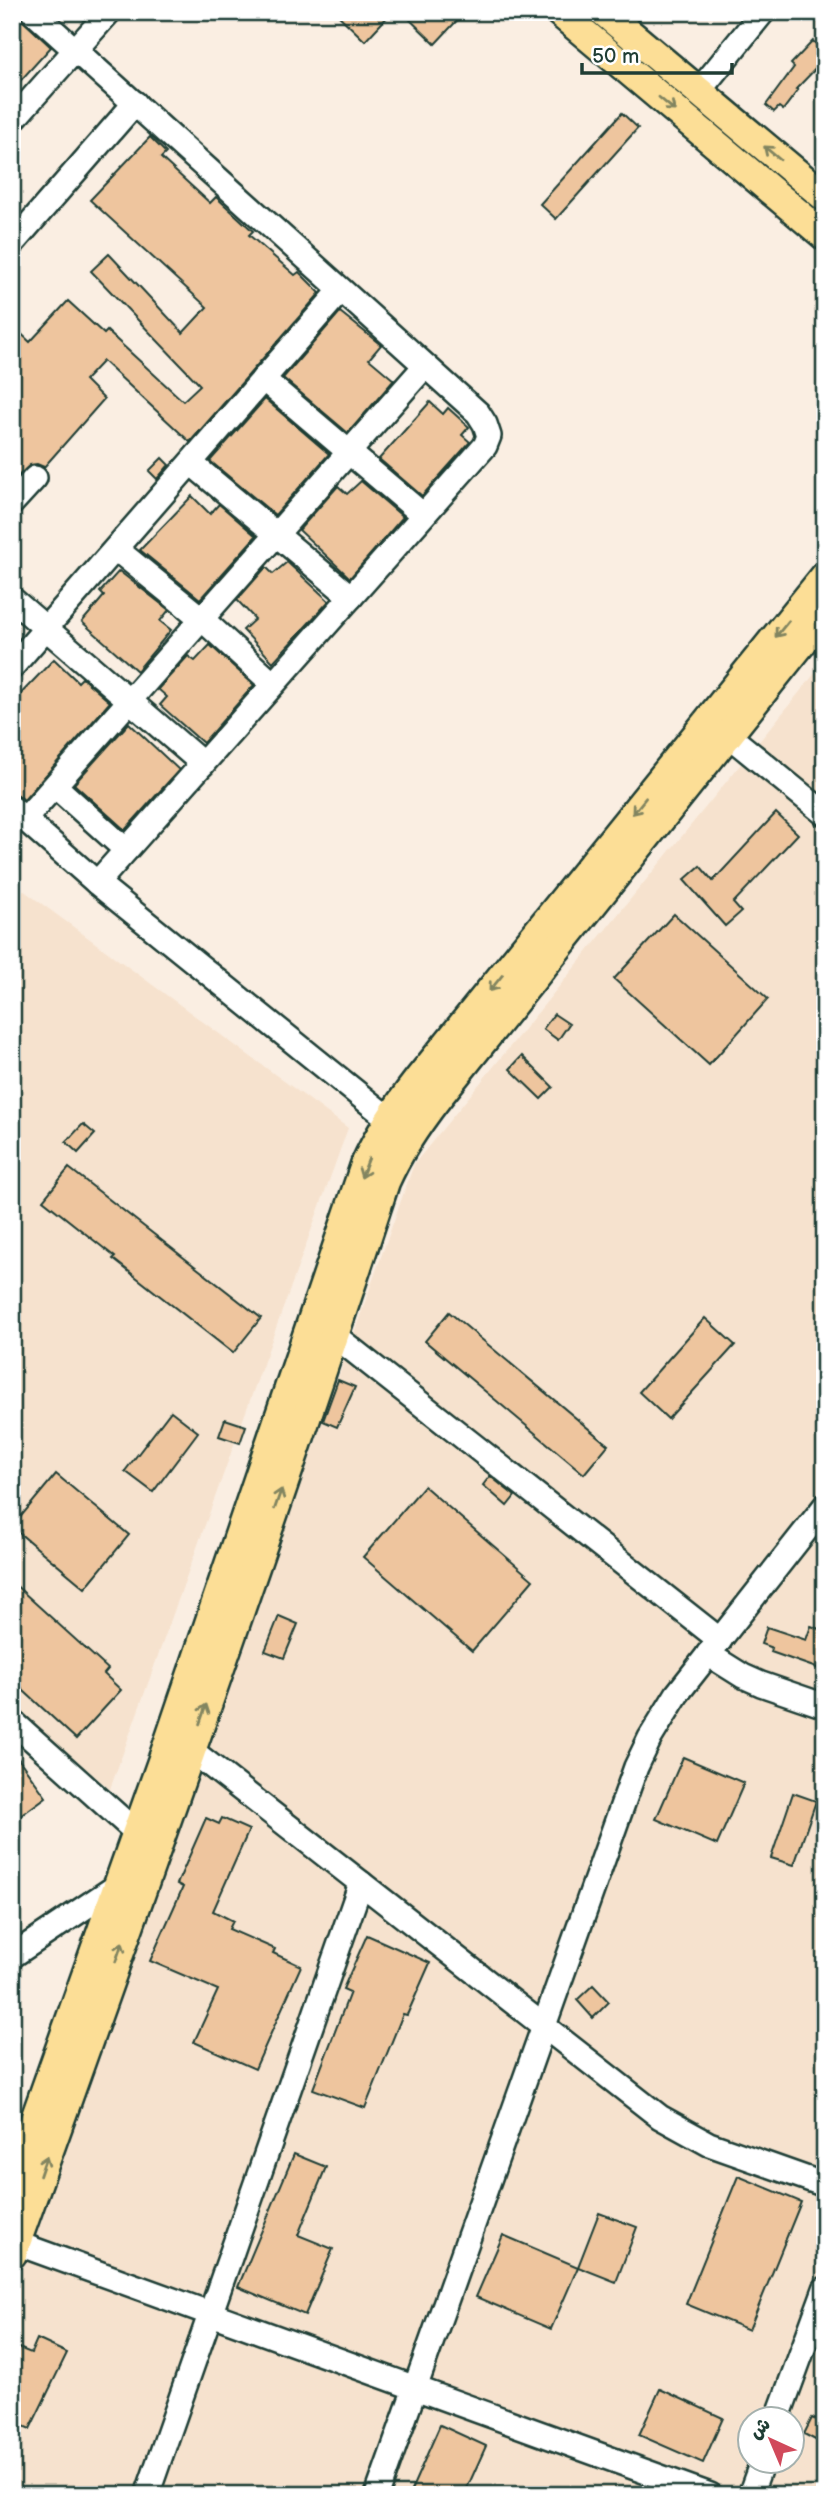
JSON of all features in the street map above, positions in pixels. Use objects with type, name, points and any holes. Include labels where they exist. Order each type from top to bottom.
[{"type":"main road","points":[[559,12],[825,236]]},
{"type":"main road","points":[[604,12],[825,197]]},
{"type":"main road","points":[[12,2184],[146,1841],[365,1166],[389,1119],[825,576]]},
{"type":"main road","points":[[146,1841],[191,1750],[335,1336],[385,1182],[409,1135],[825,614]]},
{"type":"main road","points":[[14,2248],[130,1884]]},
{"type":"street","points":[[33,12],[478,414],[489,436],[485,446],[97,883]]},
{"type":"street","points":[[12,121],[109,12]]},
{"type":"street","points":[[699,92],[763,12]]},
{"type":"street","points":[[12,244],[135,103]]},
{"type":"street","points":[[12,667],[341,290]]},
{"type":"street","points":[[389,1119],[97,883],[19,814],[55,786],[425,366]]},
{"type":"street","points":[[263,379],[424,515]]},
{"type":"street","points":[[191,463],[351,597]]},
{"type":"street","points":[[12,503],[35,478]]},
{"type":"street","points":[[116,549],[202,619],[273,684]]},
{"type":"street","points":[[12,599],[203,764]]},
{"type":"street","points":[[728,734],[825,814]]},
{"type":"street","points":[[55,786],[127,850]]},
{"type":"street","points":[[335,1336],[752,1680],[825,1706]]},
{"type":"street","points":[[377,2495],[636,1767],[663,1716],[825,1506]]},
{"type":"street","points":[[12,1721],[146,1841]]},
{"type":"street","points":[[191,1750],[638,2101],[683,2131],[719,2147],[825,2185]]},
{"type":"street","points":[[147,2495],[361,1883]]},
{"type":"street","points":[[12,1956],[130,1884]]},
{"type":"street","points":[[14,2248],[212,2312],[710,2495]]},
{"type":"street","points":[[782,2406],[825,2289]]},
{"type":"street","points":[[750,2495],[757,2476]]},
{"type":"shaded area","points":[[825,661],[825,2495],[12,2495],[12,2296],[414,1164]]},
{"type":"shaded area","points":[[12,882],[348,1128],[110,1789],[12,1706]]},
{"type":"building","points":[[12,12],[19,12],[24,22],[51,47],[12,90]]},
{"type":"building","points":[[335,12],[392,12],[365,41]]},
{"type":"building","points":[[402,12],[465,12],[435,44]]},
{"type":"building","points":[[813,41],[825,53],[825,59],[796,89],[798,90],[783,110],[779,107],[774,112],[766,105],[794,67],[791,64]]},
{"type":"building","points":[[622,113],[638,128],[556,219],[540,204]]},
{"type":"building","points":[[150,137],[166,153],[161,158],[210,203],[216,197],[253,231],[249,235],[295,275],[299,272],[320,293],[190,442],[103,361],[85,380],[104,399],[44,467],[30,465],[12,482],[12,325],[30,342],[68,301],[104,334],[107,331],[183,401],[200,385],[91,271],[109,254],[183,333],[207,307],[90,200]]},
{"type":"building","points":[[340,312],[381,345],[369,359],[394,380],[348,433],[283,378]]},
{"type":"building","points":[[265,399],[329,454],[275,515],[210,461]]},
{"type":"building","points":[[430,402],[443,414],[448,408],[469,427],[462,435],[470,442],[422,496],[379,459]]},
{"type":"building","points":[[162,458],[169,465],[157,479],[149,471]]},
{"type":"building","points":[[361,481],[403,517],[350,578],[299,530],[338,486],[347,494]]},
{"type":"building","points":[[192,496],[210,514],[219,504],[256,536],[200,599],[140,550]]},
{"type":"building","points":[[287,562],[329,601],[273,662],[243,630],[255,619],[237,600],[266,567],[273,574]]},
{"type":"building","points":[[119,571],[169,610],[160,621],[171,630],[137,671],[82,622],[104,596],[100,592]]},
{"type":"building","points":[[210,645],[254,685],[203,743],[160,705],[167,697],[158,689],[188,656],[195,661]]},
{"type":"building","points":[[54,659],[78,682],[82,678],[110,702],[24,800],[12,790],[12,703]]},
{"type":"building","points":[[129,723],[179,770],[125,830],[74,784]]},
{"type":"building","points":[[776,813],[798,834],[733,903],[741,912],[725,926],[684,880],[700,866],[713,881]]},
{"type":"building","points":[[674,914],[768,999],[709,1065],[614,979]]},
{"type":"building","points":[[554,1014],[569,1024],[558,1040],[543,1029]]},
{"type":"building","points":[[522,1056],[553,1087],[541,1099],[510,1069]]},
{"type":"building","points":[[83,1124],[95,1134],[78,1153],[66,1142]]},
{"type":"building","points":[[69,1168],[261,1318],[233,1353],[43,1200]]},
{"type":"building","points":[[449,1312],[608,1445],[584,1474],[425,1341]]},
{"type":"building","points":[[705,1318],[735,1345],[668,1419],[639,1392]]},
{"type":"building","points":[[338,1380],[355,1387],[337,1427],[323,1421]]},
{"type":"building","points":[[171,1411],[198,1432],[153,1492],[125,1471]]},
{"type":"building","points":[[225,1419],[246,1426],[240,1443],[219,1436]]},
{"type":"building","points":[[56,1474],[129,1535],[85,1588],[12,1527]]},
{"type":"building","points":[[490,1476],[515,1496],[507,1506],[483,1485]]},
{"type":"building","points":[[424,1486],[533,1580],[472,1651],[363,1557]]},
{"type":"building","points":[[12,1582],[108,1669],[104,1674],[121,1690],[76,1739],[12,1680]]},
{"type":"building","points":[[279,1616],[298,1624],[284,1658],[265,1651]]},
{"type":"building","points":[[811,1626],[825,1631],[825,1671],[771,1652],[772,1648],[761,1644],[767,1627],[806,1640]]},
{"type":"building","points":[[12,1750],[46,1797],[20,1816],[12,1805]]},
{"type":"building","points":[[683,1757],[744,1783],[717,1845],[656,1819]]},
{"type":"building","points":[[793,1793],[816,1801],[794,1865],[771,1858]]},
{"type":"building","points":[[206,1818],[219,1824],[222,1818],[249,1830],[213,1911],[233,1921],[229,1929],[275,1949],[273,1953],[301,1966],[255,2069],[194,2042],[218,1990],[150,1961],[183,1887],[177,1884]]},
{"type":"building","points":[[367,1935],[430,1963],[407,2015],[403,2014],[365,2108],[313,2089],[350,1992],[343,1989]]},
{"type":"building","points":[[593,1985],[609,2002],[593,2018],[577,2000]]},
{"type":"building","points":[[294,2154],[326,2167],[298,2235],[333,2249],[305,2315],[238,2287]]},
{"type":"building","points":[[738,2176],[801,2202],[749,2330],[686,2304]]},
{"type":"building","points":[[599,2213],[637,2227],[616,2282],[578,2267]]},
{"type":"building","points":[[503,2235],[578,2267],[551,2329],[476,2297]]},
{"type":"building","points":[[37,2339],[67,2353],[30,2429],[12,2421],[12,2363],[19,2348],[31,2353]]},
{"type":"building","points":[[660,2389],[723,2418],[703,2463],[639,2435]]},
{"type":"building","points":[[812,2418],[825,2424],[825,2445],[806,2435]]},
{"type":"building","points":[[440,2425],[486,2446],[464,2495],[409,2495]]}]
